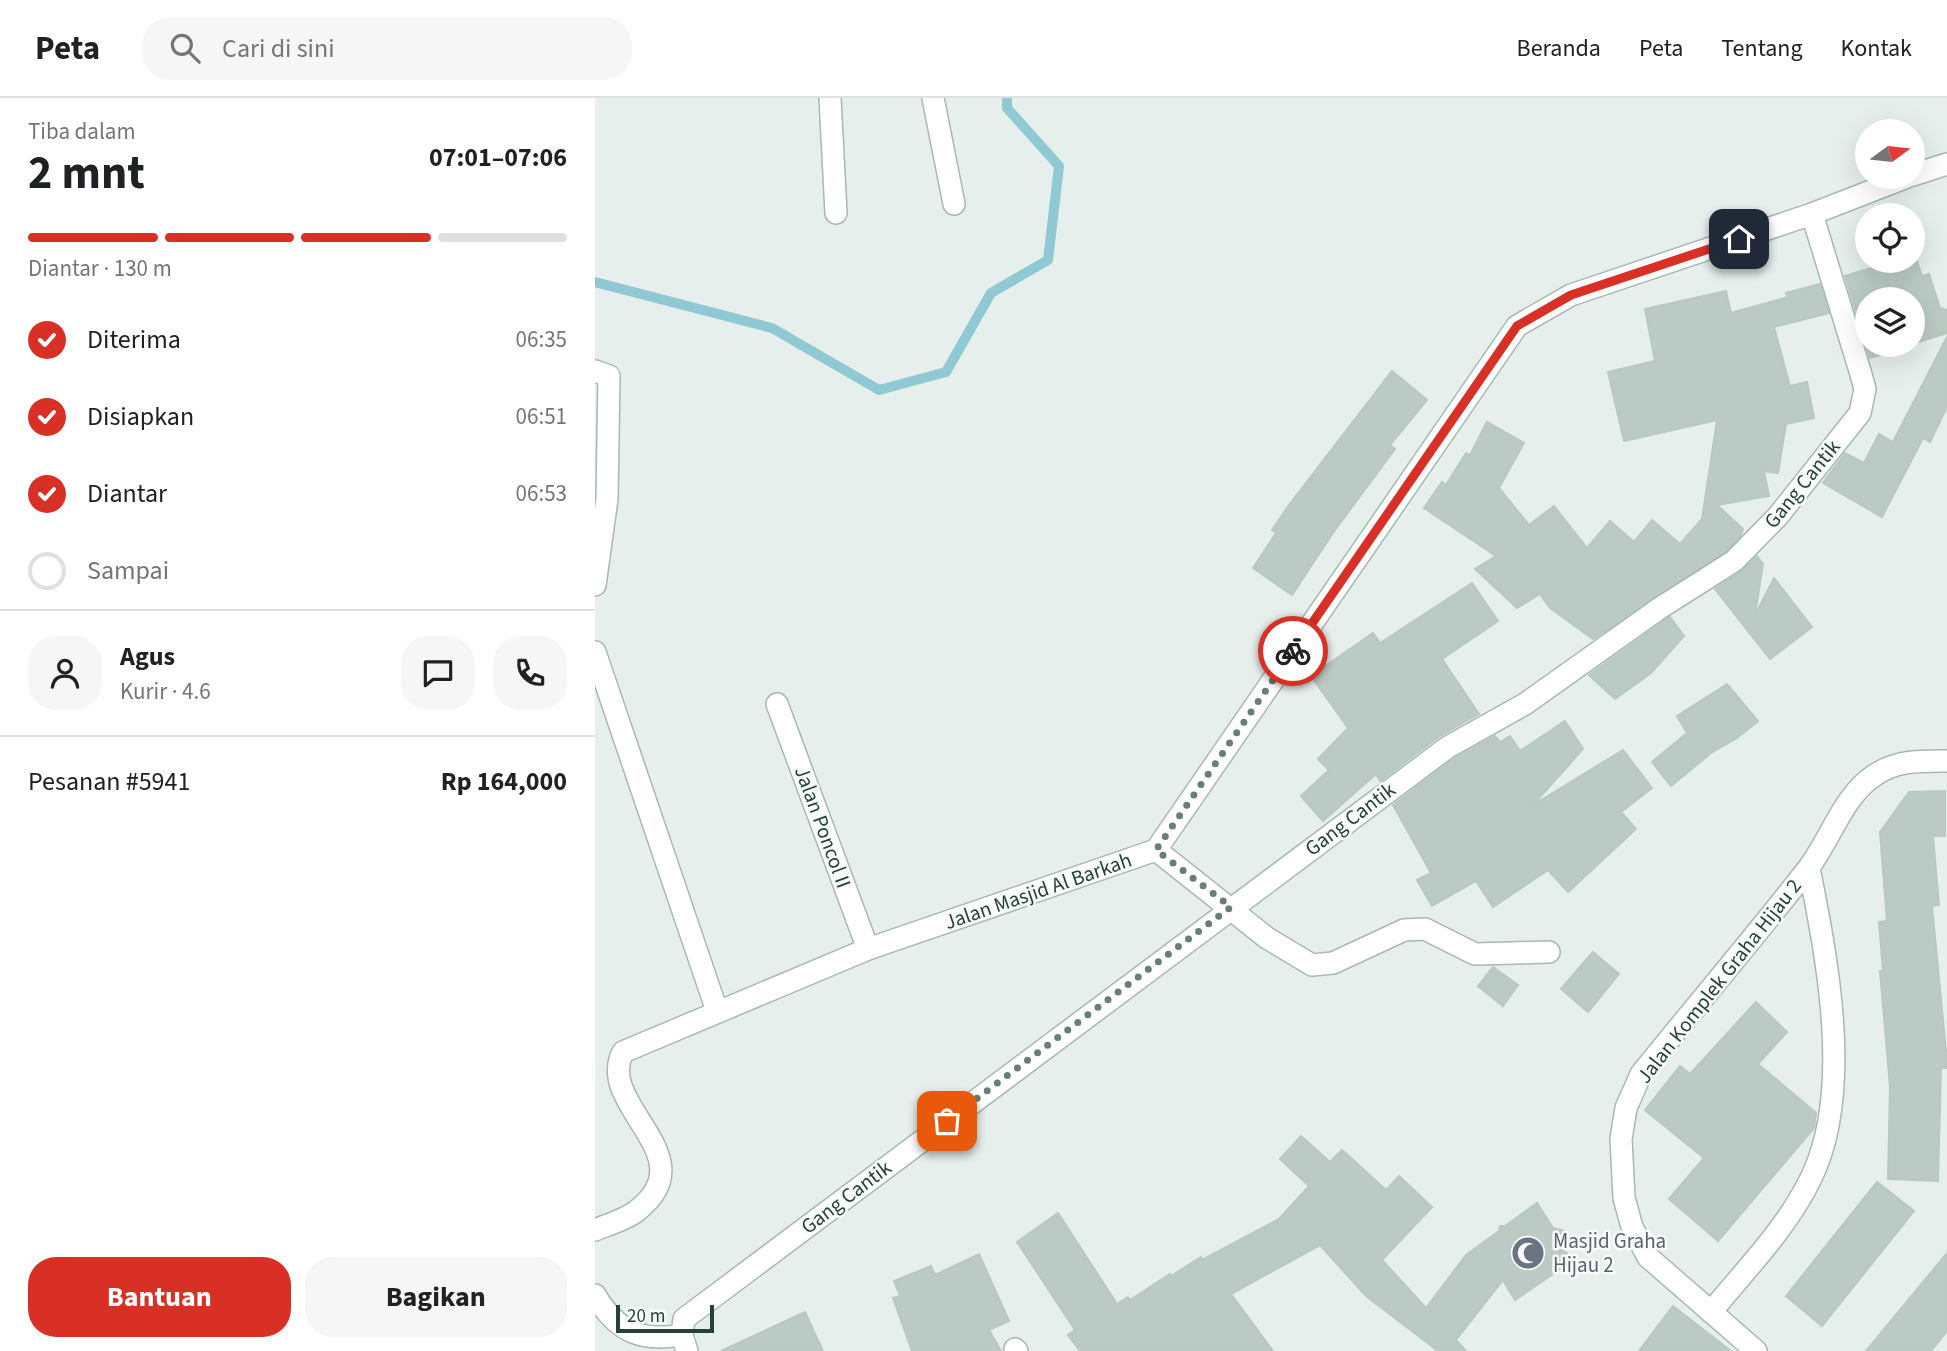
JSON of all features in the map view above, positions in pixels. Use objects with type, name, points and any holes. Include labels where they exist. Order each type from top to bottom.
[{"type":"street","points":[[830,98],[836,213]]},
{"type":"street","points":[[933,98],[954,204]]},
{"type":"street","points":[[1925,171],[1947,164]]},
{"type":"street","name":"Jalan Masjid Al Barkah","points":[[595,1230],[639,1210],[656,1190],[659,1176],[651,1149],[612,1090],[614,1062],[623,1052],[868,949],[1156,850],[1517,326],[1571,295],[1812,214],[1876,189]]},
{"type":"street","name":"Gang Cantik","points":[[684,1343],[684,1319],[1231,907],[1448,747],[1525,704],[1660,608],[1734,561],[1778,516],[1860,412],[1864,401],[1860,371],[1812,214]]},
{"type":"street","points":[[595,371],[608,376],[607,499],[595,585]]},
{"type":"street","points":[[595,652],[717,1011]]},
{"type":"street","name":"Jalan Poncol II","points":[[777,704],[868,949]]},
{"type":"street","name":"Jalan Komplek Graha Hijau 2","points":[[1756,1351],[1649,1257],[1632,1227],[1624,1198],[1621,1170],[1626,1108],[1641,1074],[1809,868],[1857,791],[1873,776],[1911,761],[1947,761]]},
{"type":"street","points":[[1156,850],[1268,939],[1312,965],[1333,963],[1404,930],[1425,929],[1475,954],[1549,952]]},
{"type":"street","name":"Jalan Komplek Graha Hijau 2","points":[[1710,1312],[1789,1216],[1822,1153],[1829,1113],[1834,1041],[1824,946],[1809,868]]},
{"type":"street","points":[[595,1295],[612,1317],[641,1338],[684,1343]]},
{"type":"building","points":[[1855,273],[1921,273],[1922,276],[1929,274],[1940,308],[1947,310],[1947,333],[1925,340],[1925,287],[1855,287],[1855,309],[1845,276]]},
{"type":"building","points":[[1820,284],[1829,313],[1774,327],[1790,386],[1807,382],[1814,418],[1786,424],[1778,473],[1764,471],[1769,496],[1717,505],[1743,529],[1741,535],[1726,551],[1593,639],[1550,608],[1540,594],[1517,608],[1475,569],[1496,556],[1424,508],[1442,482],[1446,485],[1466,453],[1470,455],[1487,422],[1524,443],[1499,488],[1529,525],[1554,506],[1587,548],[1610,521],[1634,542],[1652,520],[1680,544],[1702,519],[1717,420],[1624,441],[1608,372],[1655,361],[1645,309],[1726,291],[1731,313],[1788,297],[1786,293]]},
{"type":"building","points":[[1947,337],[1947,407],[1930,442],[1923,438],[1882,517],[1823,483],[1845,453],[1864,463],[1879,434],[1893,442]]},
{"type":"building","points":[[1392,371],[1427,400],[1390,445],[1395,449],[1335,530],[1292,595],[1253,568],[1276,533],[1272,530],[1289,505]]},
{"type":"building","points":[[1757,556],[1763,564],[1755,615],[1774,578],[1812,627],[1770,659],[1715,589],[1741,572]]},
{"type":"building","points":[[1472,583],[1498,621],[1442,659],[1479,714],[1440,736],[1380,781],[1376,774],[1323,821],[1301,796],[1329,770],[1318,759],[1348,728],[1311,676],[1373,633],[1380,643]]},
{"type":"building","points":[[1670,617],[1684,636],[1651,673],[1615,699],[1589,675]]},
{"type":"building","points":[[1727,684],[1758,721],[1737,738],[1711,753],[1671,786],[1652,762],[1687,733],[1677,716]]},
{"type":"building","points":[[1565,721],[1583,749],[1533,805],[1623,750],[1652,788],[1621,812],[1636,829],[1568,892],[1548,870],[1493,907],[1476,881],[1432,906],[1417,880],[1431,873],[1393,805],[1455,758],[1495,736],[1500,742],[1510,736],[1520,751]]},
{"type":"building","points":[[1945,791],[1945,836],[1933,836],[1939,905],[1932,906],[1947,1062],[1947,1068],[1941,1068],[1938,1181],[1888,1179],[1890,1087],[1880,971],[1883,971],[1879,922],[1887,921],[1880,832],[1909,792]]},
{"type":"building","points":[[1593,952],[1619,974],[1588,1012],[1561,989]]},
{"type":"building","points":[[1493,967],[1518,985],[1503,1006],[1478,986]]},
{"type":"building","points":[[1756,1002],[1787,1032],[1758,1064],[1816,1113],[1814,1128],[1718,1241],[1669,1199],[1704,1158],[1645,1110],[1680,1066],[1690,1074]]},
{"type":"building","points":[[1301,1136],[1330,1162],[1342,1150],[1386,1190],[1399,1176],[1432,1207],[1382,1260],[1426,1308],[1466,1255],[1499,1231],[1500,1226],[1505,1226],[1537,1203],[1553,1228],[1565,1231],[1562,1246],[1572,1261],[1515,1300],[1503,1280],[1456,1340],[1466,1351],[1438,1351],[1366,1296],[1320,1245],[1231,1294],[1273,1351],[1080,1351],[1068,1335],[1075,1330],[1017,1242],[1058,1213],[1117,1304],[1128,1297],[1130,1300],[1201,1257],[1202,1260],[1279,1219],[1309,1186],[1280,1159]]},
{"type":"building","points":[[1877,1182],[1914,1211],[1822,1326],[1786,1296]]},
{"type":"building","points":[[1947,1253],[1947,1331],[1931,1351],[1866,1351]]},
{"type":"building","points":[[979,1254],[1009,1321],[989,1330],[1001,1351],[912,1351],[893,1298],[900,1296],[894,1281],[931,1266],[935,1275]]},
{"type":"building","points":[[1673,1306],[1731,1351],[1639,1351]]},
{"type":"building","points":[[805,1312],[823,1351],[721,1351]]},
{"type":"waterway","points":[[595,282],[772,328],[879,390],[946,372],[991,293],[1048,260],[1059,166],[1007,108],[1007,98]]},
{"type":"way so far","points":[[947,1121],[1231,907],[1156,850],[1293,651]]},
{"type":"place","name":"Masjid Graha Hijau 2","points":[[1528,1253]]},
{"type":"route","points":[[1293,651],[1517,326],[1571,295],[1739,239]]}]
